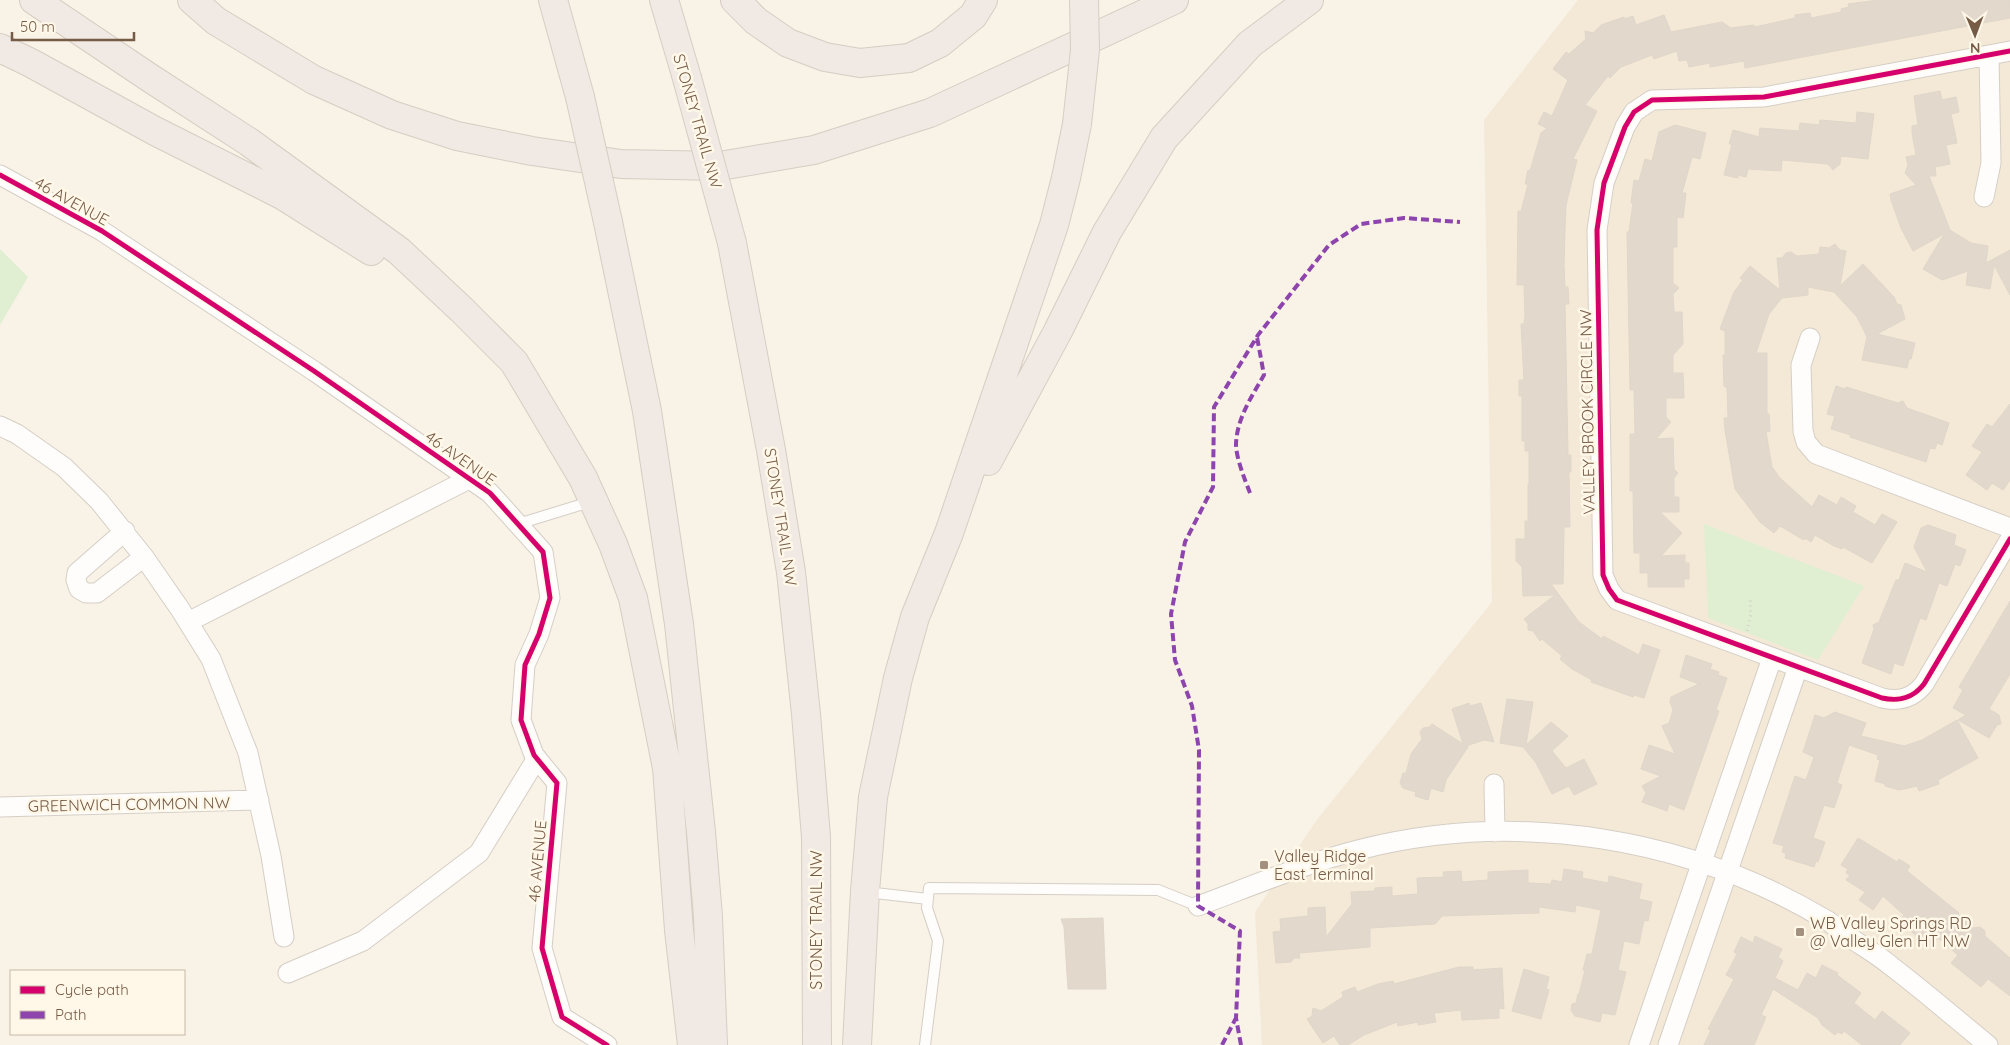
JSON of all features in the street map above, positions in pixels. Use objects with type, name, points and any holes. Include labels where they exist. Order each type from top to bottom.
[{"type":"highway","points":[[34,0],[250,142],[399,251],[514,362],[584,478],[614,544],[633,598],[667,768],[679,930],[692,1045]]},
{"type":"highway","points":[[192,0],[216,21],[314,80],[392,115],[457,136],[532,151],[621,164],[720,166],[814,150],[930,112],[1174,0]]},
{"type":"highway","points":[[553,0],[580,97],[608,222],[646,411],[678,615],[701,832],[708,918],[713,1045]]},
{"type":"highway","name":"STONEY TRAIL NW","points":[[664,0],[732,243],[771,450],[791,572],[806,714],[816,837],[817,1045]]},
{"type":"highway","points":[[735,0],[756,21],[788,43],[825,57],[860,63],[909,58],[940,43],[973,16],[983,0]]},
{"type":"highway","points":[[857,1045],[865,891],[873,796],[898,678],[915,617],[949,532],[1054,225],[1077,124],[1084,50],[1084,0]]},
{"type":"highway","points":[[949,532],[1053,340],[1106,232],[1164,138],[1250,44],[1309,0]]},
{"type":"highway","points":[[0,48],[155,131],[282,195],[462,310]]},
{"type":"street","name":"VALLEY BROOK CIRCLE NW","points":[[2010,51],[1764,97],[1652,100],[1634,112],[1625,127],[1604,183],[1597,240],[1603,565],[1605,582],[1617,600],[1882,698],[1890,700],[1908,698],[1920,690],[1924,684],[2010,538]]},
{"type":"street","points":[[1984,197],[1991,163],[1989,55]]},
{"type":"street","name":"46 AVENUE","points":[[0,175],[102,231],[314,371],[469,478],[490,493],[543,552],[550,598],[539,634],[525,664],[521,720],[537,758],[557,782],[542,948],[562,1017],[607,1045]]},
{"type":"street","points":[[1810,338],[1802,365],[1803,431],[1806,442],[1816,454],[2010,528]]},
{"type":"street","points":[[0,426],[17,434],[64,467],[99,501],[144,557],[211,659],[248,753],[271,856],[284,937]]},
{"type":"street","points":[[188,622],[469,478]]},
{"type":"street","points":[[125,532],[77,573],[76,580],[79,589],[86,593],[96,593],[144,557]]},
{"type":"street","points":[[1639,1045],[1772,658]]},
{"type":"street","points":[[1668,1045],[1798,667]]},
{"type":"street","points":[[288,973],[363,941],[479,853],[537,758]]},
{"type":"street","points":[[1494,784],[1494,832]]},
{"type":"street","name":"GREENWICH COMMON NW","points":[[0,807],[259,800]]},
{"type":"street","points":[[1198,906],[1279,876],[1364,849],[1428,836],[1494,832],[1584,836],[1620,841],[1728,872],[1830,922],[1891,965],[1988,1045]]},
{"type":"lane","points":[[518,524],[594,501]]},
{"type":"lane","points":[[925,1045],[938,941],[927,908],[929,888],[1158,890],[1198,906]]},
{"type":"lane","points":[[865,891],[928,899]]},
{"type":"path","points":[[1746,634],[1751,614],[1750,598]]},
{"type":"shaded area","points":[[1578,0],[2010,0],[2010,1045],[1262,1045],[1255,912],[1316,821],[1492,602],[1484,120]]},
{"type":"green space","points":[[0,249],[28,277],[0,325]]},
{"type":"green space","points":[[1704,524],[1864,586],[1818,660],[1708,618]]},
{"type":"building","points":[[1878,0],[2010,0],[2010,18],[1745,68],[1744,61],[1710,67],[1710,63],[1689,67],[1687,60],[1679,61],[1677,51],[1654,59],[1652,55],[1621,67],[1610,78],[1608,76],[1585,105],[1597,111],[1573,159],[1577,160],[1566,205],[1565,230],[1565,287],[1568,287],[1569,304],[1565,304],[1568,455],[1571,455],[1571,472],[1569,472],[1570,527],[1564,527],[1563,584],[1551,584],[1579,622],[1602,639],[1603,636],[1639,655],[1643,644],[1660,650],[1644,698],[1634,695],[1633,697],[1591,682],[1592,680],[1572,669],[1560,659],[1562,656],[1542,639],[1540,641],[1533,631],[1528,630],[1528,624],[1524,619],[1555,595],[1523,596],[1522,567],[1516,561],[1516,539],[1525,539],[1525,521],[1528,521],[1529,484],[1529,451],[1525,451],[1525,441],[1522,441],[1522,396],[1519,396],[1519,380],[1524,380],[1521,324],[1524,324],[1525,316],[1524,285],[1517,285],[1518,211],[1521,211],[1528,184],[1525,184],[1528,170],[1530,171],[1541,133],[1547,128],[1538,124],[1544,112],[1552,116],[1568,80],[1553,69],[1566,52],[1569,54],[1586,39],[1585,31],[1593,33],[1601,25],[1624,17],[1624,19],[1633,16],[1636,25],[1664,15],[1671,32],[1722,22],[1731,28],[1754,25],[1755,27],[1795,18],[1795,15],[1810,13],[1811,18],[1841,12],[1841,9],[1849,7],[1848,4]]},
{"type":"building","points":[[1940,91],[1942,100],[1956,97],[1959,112],[1951,114],[1957,143],[1946,145],[1950,164],[1935,167],[1936,176],[1929,176],[1950,230],[1971,243],[1988,246],[1986,263],[2010,250],[2010,295],[1994,265],[1990,289],[1966,285],[1968,271],[1942,280],[1923,269],[1944,234],[1913,251],[1901,228],[1891,200],[1890,194],[1916,185],[1905,173],[1908,165],[1906,157],[1916,155],[1912,133],[1912,126],[1918,125],[1914,96]]},
{"type":"building","points":[[1857,112],[1874,114],[1868,159],[1841,156],[1840,164],[1833,170],[1828,164],[1782,160],[1781,171],[1748,169],[1746,177],[1738,175],[1738,178],[1724,175],[1732,144],[1729,144],[1733,130],[1759,137],[1760,128],[1799,131],[1800,123],[1819,125],[1820,120],[1856,123]]},
{"type":"building","points":[[1675,125],[1706,133],[1700,159],[1692,157],[1682,193],[1686,193],[1683,218],[1677,217],[1677,247],[1673,247],[1673,283],[1679,288],[1673,294],[1674,312],[1682,312],[1683,344],[1673,355],[1673,373],[1683,373],[1684,398],[1666,398],[1666,417],[1671,422],[1656,439],[1673,438],[1674,469],[1678,473],[1674,478],[1674,497],[1679,497],[1679,512],[1660,512],[1682,533],[1661,556],[1685,555],[1685,563],[1689,563],[1689,579],[1684,579],[1684,587],[1648,587],[1648,573],[1640,573],[1640,553],[1634,553],[1633,491],[1630,491],[1630,434],[1635,434],[1634,390],[1630,390],[1627,232],[1629,232],[1633,203],[1631,203],[1634,180],[1639,181],[1645,159],[1652,161],[1659,132]]},
{"type":"building","points":[[1835,244],[1840,250],[1846,251],[1840,286],[1863,264],[1894,297],[1897,304],[1901,305],[1905,319],[1877,334],[1915,343],[1907,368],[1862,360],[1867,337],[1857,317],[1834,292],[1808,287],[1808,295],[1782,298],[1769,314],[1756,353],[1767,353],[1767,414],[1769,414],[1770,431],[1766,432],[1772,467],[1780,478],[1812,507],[1819,495],[1837,505],[1841,497],[1856,506],[1853,512],[1875,525],[1882,514],[1897,522],[1872,563],[1843,547],[1842,549],[1834,546],[1815,535],[1811,542],[1780,526],[1774,533],[1760,522],[1735,489],[1725,430],[1724,418],[1728,418],[1727,388],[1724,386],[1723,355],[1725,355],[1725,331],[1720,329],[1734,292],[1743,280],[1740,278],[1750,266],[1780,290],[1777,258],[1782,258],[1786,253],[1791,252],[1797,256],[1819,254],[1820,247],[1829,248]]},
{"type":"building","points":[[1836,386],[1845,389],[1846,387],[1898,403],[1903,401],[1907,408],[1949,423],[1942,445],[1937,443],[1935,449],[1930,448],[1926,462],[1831,429],[1835,416],[1827,414]]},
{"type":"building","points":[[2010,404],[2010,480],[2003,490],[1992,483],[1987,490],[1966,475],[1982,452],[1972,446],[1987,424],[1992,427]]},
{"type":"building","points":[[1928,525],[1956,535],[1954,545],[1966,550],[1960,566],[1955,564],[1947,586],[1939,583],[1926,620],[1920,618],[1903,666],[1894,663],[1891,674],[1862,663],[1874,629],[1873,625],[1879,622],[1905,563],[1927,572],[1914,547],[1921,528]]},
{"type":"building","points":[[2010,601],[2010,674],[1989,709],[1999,715],[2001,724],[1997,725],[1989,738],[1958,720],[1966,715],[1953,708],[1963,690],[1959,687]]},
{"type":"building","points":[[1686,655],[1712,664],[1710,669],[1719,672],[1718,675],[1727,678],[1716,710],[1719,711],[1684,810],[1669,804],[1667,811],[1642,802],[1646,793],[1642,786],[1661,776],[1641,769],[1649,745],[1675,754],[1662,726],[1669,723],[1673,710],[1670,702],[1671,697],[1699,684],[1680,677]]},
{"type":"building","points":[[1507,699],[1533,702],[1526,745],[1551,722],[1568,736],[1552,751],[1566,768],[1584,759],[1597,784],[1574,795],[1569,786],[1552,794],[1536,763],[1523,747],[1500,743]]},
{"type":"building","points":[[1469,703],[1470,706],[1481,703],[1494,742],[1484,740],[1466,746],[1468,747],[1446,780],[1443,792],[1431,788],[1428,800],[1415,796],[1416,792],[1403,788],[1400,783],[1403,773],[1406,773],[1411,754],[1422,739],[1420,732],[1423,728],[1430,727],[1432,724],[1463,744],[1452,709]]},
{"type":"building","points":[[1835,712],[1866,723],[1861,736],[1904,746],[1922,740],[1957,720],[1978,758],[1938,780],[1939,784],[1919,791],[1917,786],[1899,790],[1875,781],[1880,760],[1877,759],[1878,755],[1849,745],[1837,783],[1842,785],[1834,808],[1824,805],[1813,838],[1825,842],[1818,862],[1816,861],[1814,867],[1785,858],[1786,853],[1782,852],[1784,846],[1773,843],[1795,776],[1806,780],[1814,757],[1803,752],[1815,715],[1824,718]]},
{"type":"building","points":[[1858,838],[1897,862],[1899,859],[1910,866],[1907,871],[1959,913],[1974,928],[1980,927],[1985,931],[1985,936],[2010,958],[2010,996],[1988,979],[1981,987],[1951,963],[1958,955],[1938,938],[1931,947],[1899,922],[1904,915],[1883,896],[1873,910],[1859,900],[1865,892],[1846,880],[1850,875],[1846,873],[1848,869],[1841,865]]},
{"type":"building","points":[[1564,869],[1583,872],[1582,878],[1608,883],[1609,876],[1642,884],[1639,899],[1652,902],[1648,921],[1644,920],[1639,944],[1624,941],[1618,970],[1626,972],[1615,1015],[1602,1013],[1600,1022],[1575,1016],[1571,1010],[1572,1004],[1576,1003],[1579,994],[1587,954],[1592,954],[1601,910],[1576,905],[1575,912],[1539,907],[1539,913],[1442,916],[1435,924],[1370,928],[1370,947],[1299,953],[1300,958],[1294,958],[1291,962],[1276,963],[1273,932],[1281,931],[1280,919],[1308,916],[1308,908],[1325,907],[1326,937],[1352,904],[1351,892],[1375,891],[1375,888],[1392,887],[1392,896],[1418,894],[1417,878],[1444,877],[1443,872],[1461,871],[1462,882],[1488,880],[1488,872],[1528,870],[1528,883],[1551,884],[1552,880],[1562,882]]},
{"type":"building","points":[[1103,918],[1106,989],[1068,989],[1064,927],[1061,919]]},
{"type":"building","points":[[1755,936],[1782,949],[1778,957],[1783,961],[1775,978],[1798,990],[1807,973],[1816,978],[1822,965],[1838,973],[1837,975],[1861,993],[1854,1003],[1875,1020],[1882,1011],[1910,1033],[1900,1045],[1862,1045],[1844,1031],[1842,1034],[1838,1032],[1835,1035],[1822,1025],[1818,1018],[1773,989],[1761,1015],[1766,1017],[1754,1045],[1704,1045],[1711,1030],[1708,1029],[1734,979],[1726,975],[1737,954],[1734,952],[1741,937],[1753,943]]},
{"type":"building","points":[[1459,967],[1473,967],[1473,970],[1502,968],[1504,1009],[1499,1008],[1499,1018],[1462,1020],[1461,1010],[1434,1013],[1436,1022],[1418,1025],[1418,1022],[1398,1026],[1397,1022],[1364,1035],[1348,1045],[1340,1045],[1334,1036],[1323,1043],[1307,1019],[1312,1016],[1313,1008],[1321,1011],[1343,997],[1342,992],[1355,987],[1357,992],[1378,984],[1393,981],[1394,984]]},
{"type":"building","points":[[1524,969],[1549,977],[1546,989],[1549,990],[1541,1019],[1512,1011]]},
{"type":"marked path","points":[[1241,1045],[1236,1018],[1240,931],[1198,906],[1199,750],[1192,706],[1175,660],[1171,614],[1185,542],[1213,487],[1214,407],[1258,335],[1329,245],[1361,224],[1404,218],[1460,222]]},
{"type":"marked path","points":[[1250,493],[1239,462],[1236,444],[1242,416],[1264,375],[1257,337]]},
{"type":"marked path","points":[[1222,1045],[1236,1018]]},
{"type":"cycle path","points":[[2010,51],[1764,97],[1652,100],[1634,112],[1625,127],[1604,183],[1597,230],[1603,575],[1609,589],[1617,600],[1882,698],[1900,699],[1911,696],[1924,684],[2010,539]]},
{"type":"cycle path","points":[[0,175],[102,231],[314,371],[490,493],[543,552],[550,598],[539,634],[525,665],[521,720],[534,755],[557,783],[542,948],[562,1017],[607,1045]]},
{"type":"place","name":"Valley Ridge East Terminal","points":[[1264,865]]},
{"type":"place","name":"WB Valley Springs RD @ Valley Glen HT NW","points":[[1800,932]]}]
